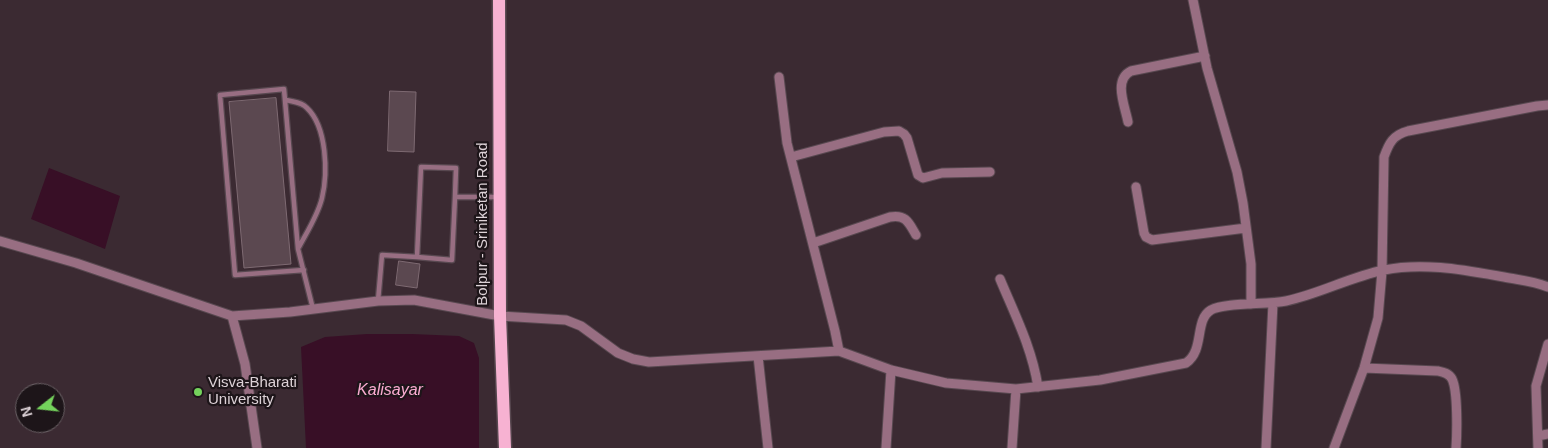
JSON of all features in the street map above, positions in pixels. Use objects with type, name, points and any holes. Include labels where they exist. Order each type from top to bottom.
[{"type":"main road","name":"Bolpur - Sriniketan Road","points":[[499,0],[500,316],[505,448]]},
{"type":"street","points":[[1194,0],[1212,87],[1237,172],[1252,264],[1251,304]]},
{"type":"street","points":[[1128,122],[1121,86],[1122,77],[1126,73],[1205,56]]},
{"type":"street","points":[[779,77],[787,143],[839,351]]},
{"type":"street","points":[[1334,448],[1364,368],[1378,318],[1382,271],[1384,157],[1391,139],[1408,130],[1548,105]]},
{"type":"street","points":[[791,157],[872,134],[899,131],[907,138],[920,177],[942,173],[990,172]]},
{"type":"street","points":[[1136,187],[1144,233],[1149,239],[1246,228]]},
{"type":"street","points":[[813,243],[898,216],[903,217],[908,222],[916,236]]},
{"type":"street","points":[[0,241],[76,263],[232,316],[282,313],[378,301],[414,300],[500,316],[566,320],[581,326],[618,353],[650,362],[839,351],[891,370],[946,384],[1016,389],[1117,377],[1186,363],[1195,355],[1203,320],[1209,312],[1220,307],[1273,303],[1298,298],[1382,271],[1410,266],[1446,268],[1531,281],[1548,287]]},
{"type":"street","points":[[1000,279],[1030,352],[1035,367],[1038,387]]},
{"type":"street","points":[[1266,448],[1273,303]]},
{"type":"street","points":[[232,316],[245,364],[257,448]]},
{"type":"street","points":[[1538,448],[1536,386],[1548,344]]},
{"type":"street","points":[[758,356],[768,448]]},
{"type":"street","points":[[1364,368],[1438,371],[1448,374],[1452,379],[1453,387],[1456,448]]},
{"type":"street","points":[[886,448],[891,370]]},
{"type":"street","points":[[1012,448],[1016,389]]},
{"type":"street","points":[[1538,436],[1548,434]]},
{"type":"lane","points":[[304,270],[235,275],[220,95],[284,89],[298,249],[304,270],[313,309]]},
{"type":"lane","points":[[286,100],[308,108],[316,121],[323,142],[325,169],[322,198],[298,249]]},
{"type":"lane","points":[[378,301],[382,255],[417,258],[452,260],[456,168],[422,167],[417,258]]},
{"type":"lane","points":[[455,197],[500,197]]},
{"type":"water","points":[[49,168],[120,196],[105,249],[31,219]]},
{"type":"water","name":"Kalisayar","points":[[367,334],[459,336],[474,343],[479,358],[479,448],[306,448],[301,347],[325,337]]},
{"type":"building","points":[[390,91],[416,92],[414,152],[388,151]]},
{"type":"building","points":[[276,98],[291,264],[244,268],[229,102]]},
{"type":"building","points":[[399,261],[420,264],[417,288],[396,285]]},
{"type":"place","name":"Visva-Bharati University","points":[[198,392]]}]
